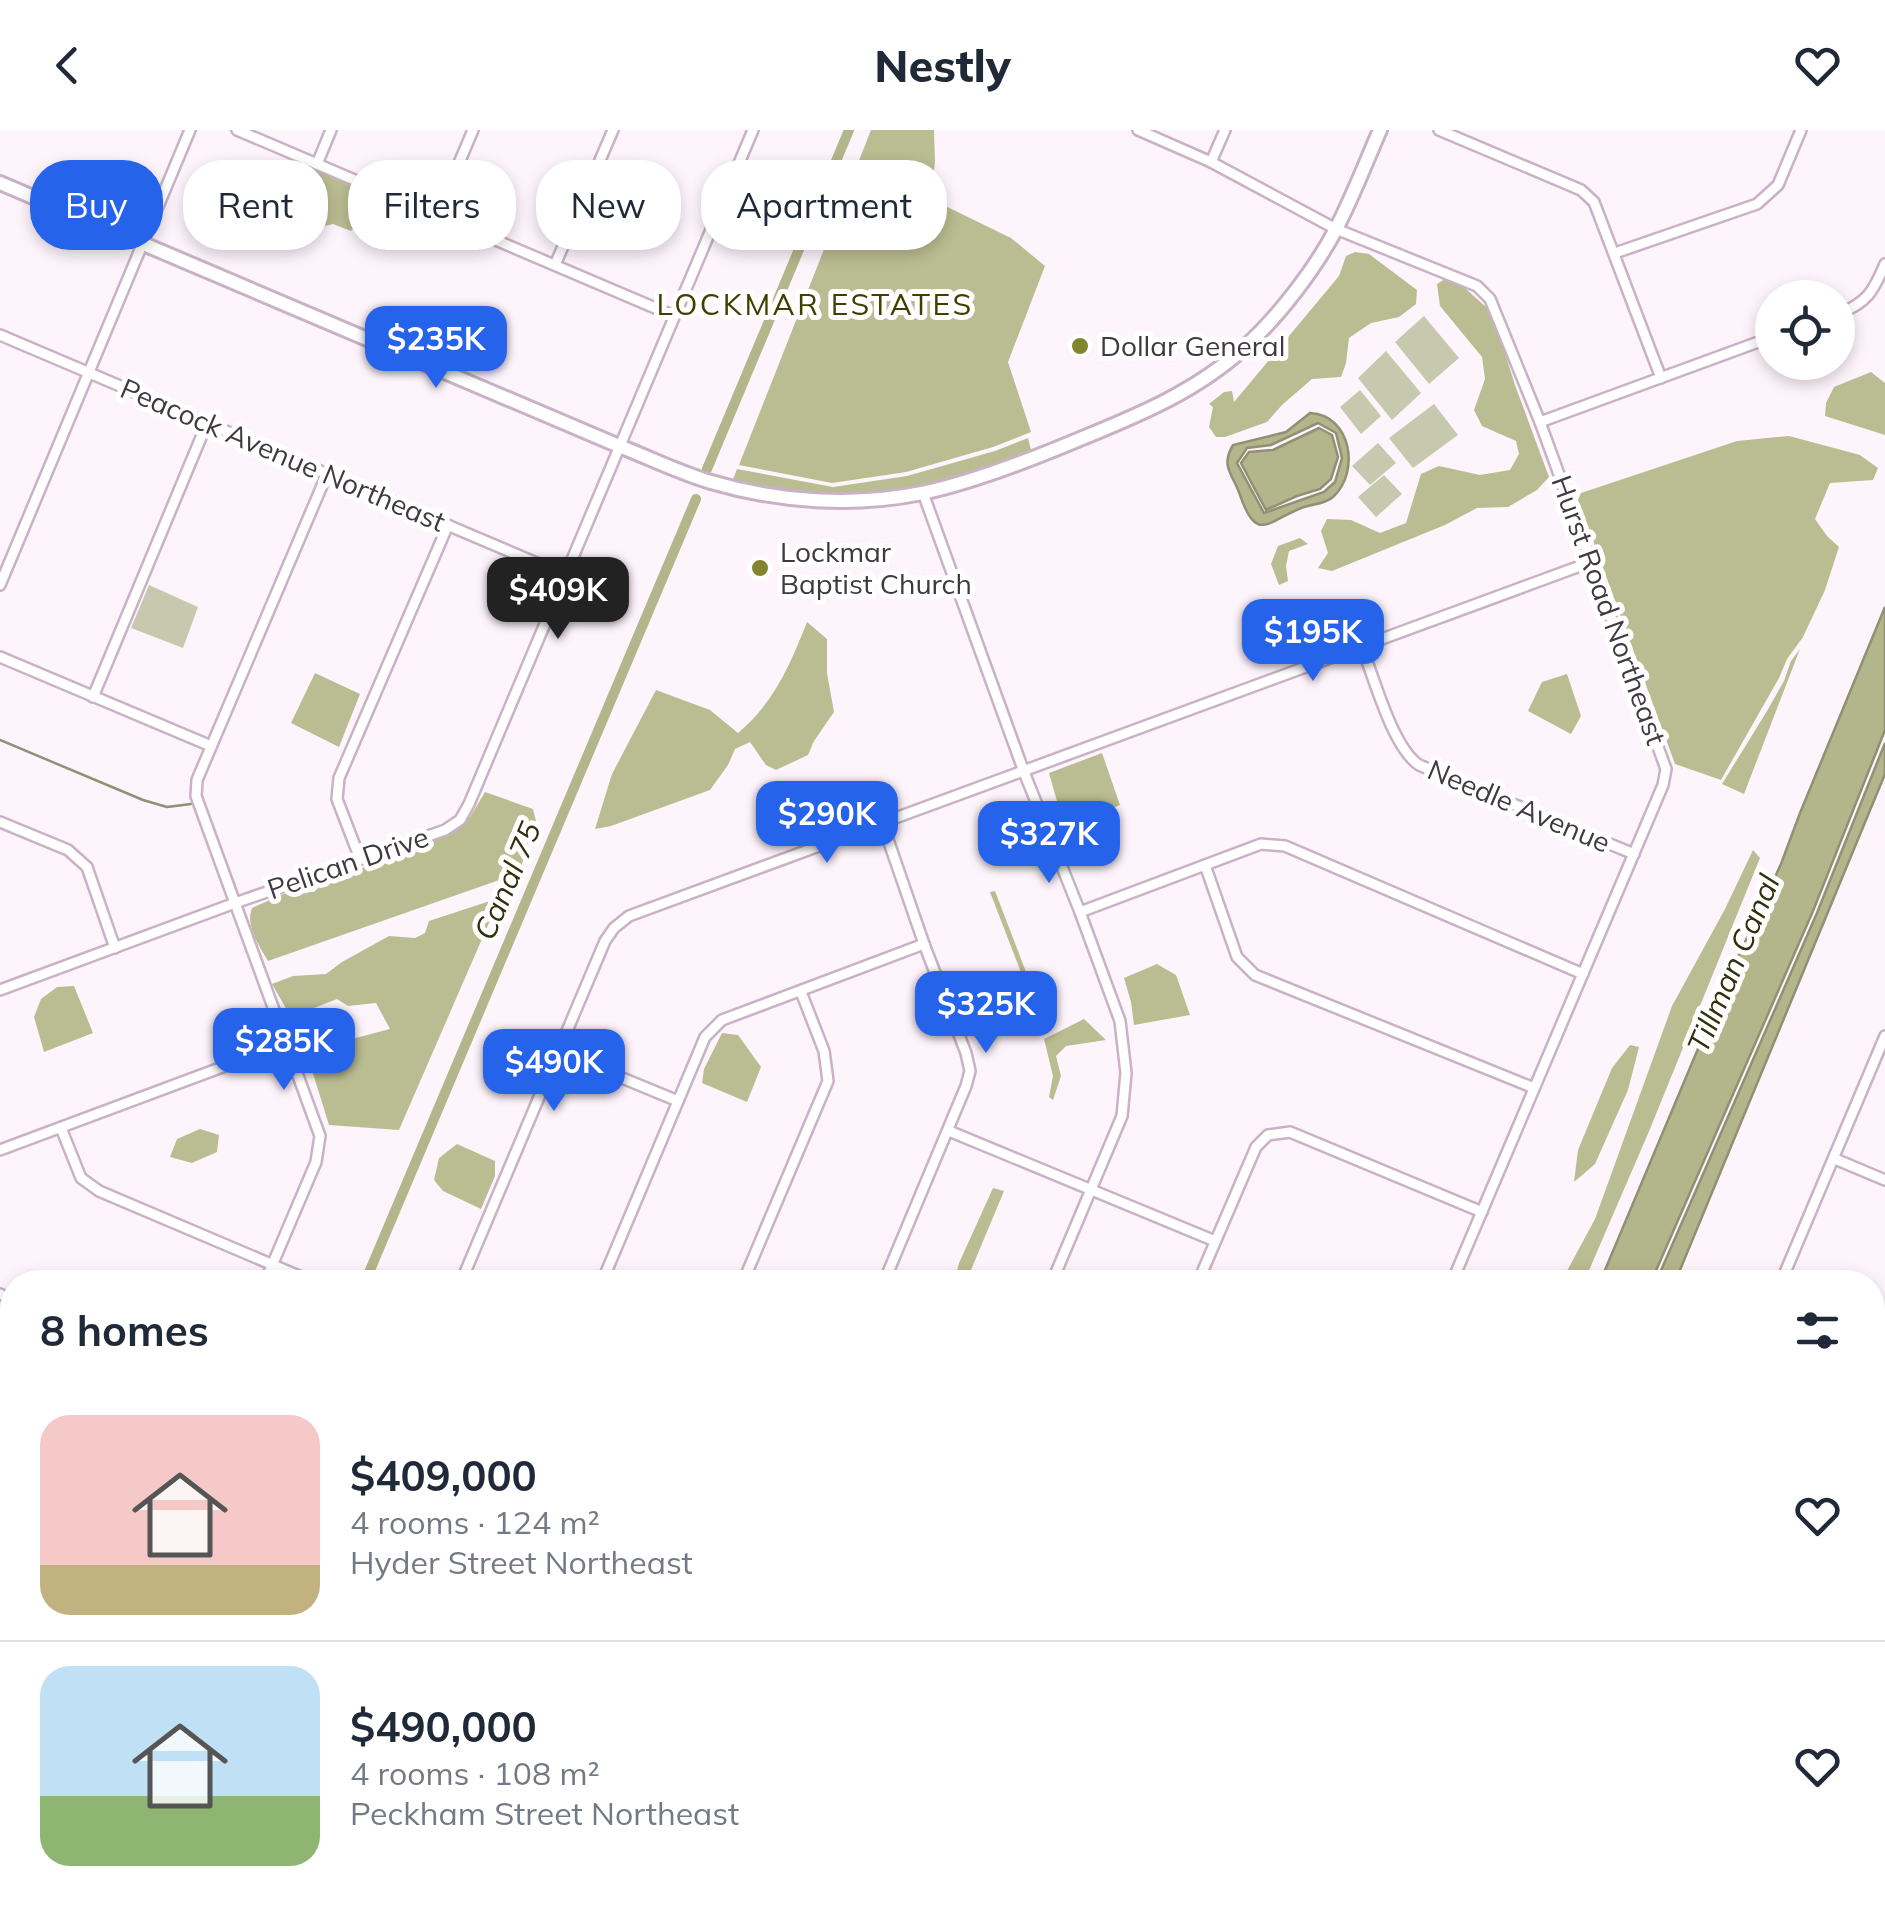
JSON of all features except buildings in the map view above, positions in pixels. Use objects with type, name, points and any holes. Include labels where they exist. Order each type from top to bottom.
[{"type":"street","points":[[163,195],[190,130]]},
{"type":"street","points":[[237,130],[307,160]]},
{"type":"street","points":[[318,160],[331,130]]},
{"type":"street","points":[[460,160],[472,130]]},
{"type":"street","points":[[555,266],[613,130]]},
{"type":"street","points":[[565,575],[753,130]]},
{"type":"street","name":"Hurst Road Northeast","points":[[1138,130],[1211,162],[1336,229],[1477,286],[1490,299],[1540,422],[1666,769],[1663,785],[1457,1270]]},
{"type":"street","points":[[1211,162],[1225,130]]},
{"type":"street","points":[[157,250],[709,482],[760,494],[862,500],[923,492],[1034,458],[1158,407],[1201,380],[1245,347],[1312,269],[1336,229],[1380,130]]},
{"type":"street","points":[[1439,130],[1582,190],[1594,202],[1661,378]]},
{"type":"street","points":[[1616,254],[1757,204],[1778,185],[1801,130]]},
{"type":"street","points":[[0,184],[30,197]]},
{"type":"street","points":[[516,249],[674,316]]},
{"type":"street","points":[[0,585],[140,250]]},
{"type":"street","points":[[1855,307],[1874,291],[1885,264]]},
{"type":"street","name":"Peacock Avenue Northeast","points":[[0,336],[565,575]]},
{"type":"street","points":[[1540,422],[1755,344]]},
{"type":"street","points":[[93,697],[207,424]]},
{"type":"street","points":[[270,1270],[316,1162],[320,1136],[196,796],[197,780],[326,474]]},
{"type":"street","points":[[923,492],[1024,772],[1120,1021],[1126,1073],[1122,1116],[1057,1270]]},
{"type":"street","points":[[360,859],[337,799],[339,778],[448,525]]},
{"type":"street","points":[[466,1270],[606,941],[629,916],[1590,562]]},
{"type":"street","name":"Pelican Drive","points":[[0,990],[445,830],[460,820],[565,575]]},
{"type":"street","name":"Needle Avenue","points":[[1361,645],[1408,758],[1634,854]]},
{"type":"street","points":[[0,657],[211,746]]},
{"type":"street","points":[[0,822],[68,850],[87,867],[115,948]]},
{"type":"street","points":[[883,825],[970,1070],[949,1130],[889,1270]]},
{"type":"street","points":[[1080,912],[1260,844],[1284,846],[1584,974]]},
{"type":"street","points":[[1205,865],[1237,957],[1255,976],[1534,1088]]},
{"type":"street","points":[[607,1270],[704,1037],[722,1020],[924,944]]},
{"type":"street","points":[[748,1270],[828,1080],[824,1051],[801,992]]},
{"type":"street","points":[[1787,1270],[1884,1039]]},
{"type":"street","points":[[0,1150],[286,1043]]},
{"type":"street","points":[[559,1052],[678,1101]]},
{"type":"street","points":[[62,1128],[81,1178],[99,1191],[282,1270]]},
{"type":"street","points":[[949,1130],[1215,1241]]},
{"type":"street","points":[[1203,1270],[1256,1147],[1268,1135],[1290,1132],[1482,1212]]},
{"type":"street","points":[[1834,1159],[1885,1180]]},
{"type":"shaded area","points":[[871,130],[934,130],[935,160],[859,160]]},
{"type":"shaded area","points":[[328,175],[348,184],[348,230],[328,225]]},
{"type":"shaded area","points":[[947,207],[1011,238],[1045,266],[1008,362],[1031,432],[906,472],[832,483],[739,465],[824,250],[947,250]]},
{"type":"shaded area","points":[[1355,252],[1369,254],[1417,290],[1416,304],[1399,317],[1371,323],[1349,338],[1341,377],[1312,379],[1267,422],[1216,437],[1209,427],[1213,407],[1209,404],[1224,392],[1232,391],[1234,402],[1339,276],[1346,256]]},
{"type":"shaded area","points":[[1445,279],[1466,289],[1486,307],[1497,328],[1549,477],[1537,490],[1508,507],[1477,508],[1332,571],[1318,568],[1328,553],[1321,531],[1327,519],[1351,520],[1380,533],[1406,523],[1421,474],[1439,466],[1480,475],[1510,470],[1519,454],[1516,441],[1482,426],[1474,410],[1485,379],[1482,357],[1440,306],[1437,284]]},
{"type":"shaded area","points":[[1424,316],[1459,358],[1429,384],[1395,342]]},
{"type":"shaded area","points":[[1386,351],[1421,393],[1392,420],[1358,378]]},
{"type":"shaded area","points":[[1871,372],[1885,383],[1885,435],[1825,416],[1834,387]]},
{"type":"shaded area","points":[[1360,390],[1381,416],[1361,434],[1340,407]]},
{"type":"shaded area","points":[[1434,404],[1458,435],[1413,468],[1389,438]]},
{"type":"shaded area","points":[[1310,413],[1324,416],[1343,434],[1349,460],[1347,474],[1330,499],[1265,525],[1258,524],[1246,510],[1229,470],[1229,453],[1233,445],[1286,432]],"holes":[[[1318,423],[1336,433],[1342,458],[1335,482],[1324,492],[1264,513],[1237,463],[1247,448],[1271,445]]]},
{"type":"shaded area","points":[[1319,428],[1332,435],[1338,457],[1331,479],[1320,489],[1266,510],[1241,463],[1249,452],[1273,450]]},
{"type":"shaded area","points":[[1789,436],[1860,455],[1878,468],[1873,480],[1830,483],[1815,519],[1839,547],[1825,590],[1803,637],[1721,780],[1675,764],[1578,500],[1581,493],[1737,441]]},
{"type":"shaded area","points":[[1028,438],[1034,452],[900,492],[827,496],[779,492],[732,482],[737,469],[833,487],[907,476]]},
{"type":"shaded area","points":[[1378,443],[1396,463],[1370,485],[1352,466]]},
{"type":"shaded area","points":[[1384,475],[1402,494],[1376,517],[1358,497]]},
{"type":"shaded area","points":[[1300,538],[1308,544],[1289,551],[1288,581],[1279,585],[1271,564],[1278,546]]},
{"type":"shaded area","points":[[149,585],[198,607],[183,648],[131,628]]},
{"type":"shaded area","points":[[1885,607],[1885,730],[1813,911],[1656,1270],[1605,1270],[1721,994],[1781,864]]},
{"type":"shaded area","points":[[807,622],[827,639],[827,673],[834,712],[808,755],[776,770],[766,765],[750,742],[735,749],[710,790],[595,829],[612,774],[656,690],[710,710],[738,733],[771,696]]},
{"type":"shaded area","points":[[1800,649],[1744,794],[1722,784],[1767,711]]},
{"type":"shaded area","points":[[315,673],[360,694],[339,747],[291,723]]},
{"type":"shaded area","points":[[1567,674],[1581,716],[1571,734],[1528,711],[1542,682]]},
{"type":"shaded area","points":[[1885,743],[1885,774],[1680,1270],[1661,1270],[1817,913]]},
{"type":"shaded area","points":[[1102,753],[1120,805],[1064,826],[1049,773]]},
{"type":"shaded area","points":[[485,792],[533,809],[536,821],[519,873],[268,961],[252,928],[252,908],[288,892],[314,892],[320,884],[440,838],[470,817]]},
{"type":"shaded area","points":[[1753,850],[1760,858],[1589,1270],[1567,1270],[1595,1219],[1672,1006]]},
{"type":"shaded area","points":[[995,891],[1026,972],[1022,975],[990,892]]},
{"type":"shaded area","points":[[493,900],[495,909],[399,1130],[329,1125],[306,1051],[390,1029],[376,1003],[348,1006],[337,999],[291,1017],[272,984],[293,976],[326,974],[389,936],[415,938],[425,933],[429,921]]},
{"type":"shaded area","points":[[1157,964],[1176,975],[1190,1015],[1134,1025],[1124,978]]},
{"type":"shaded area","points":[[74,986],[93,1033],[44,1052],[34,1017],[41,999],[57,987]]},
{"type":"shaded area","points":[[1084,1019],[1106,1040],[1066,1046],[1056,1056],[1061,1076],[1053,1100],[1049,1097],[1053,1076],[1044,1039]]},
{"type":"shaded area","points":[[722,1033],[738,1035],[761,1067],[747,1102],[702,1083],[704,1069]]},
{"type":"shaded area","points":[[1630,1045],[1639,1047],[1628,1090],[1595,1164],[1574,1182],[1578,1150],[1612,1068]]},
{"type":"shaded area","points":[[200,1129],[219,1135],[217,1152],[192,1163],[170,1157],[177,1139]]},
{"type":"shaded area","points":[[457,1144],[495,1161],[495,1176],[481,1209],[443,1191],[434,1180],[439,1158]]},
{"type":"shaded area","points":[[993,1188],[1004,1191],[971,1270],[957,1270]]},
{"type":"waterway","name":"Canal 75","points":[[707,469],[849,130]]},
{"type":"waterway","name":"Canal 75","points":[[370,1270],[696,499]]},
{"type":"waterway","points":[[0,740],[143,800],[167,807],[191,804]]},
{"type":"place","name":"Dollar General","points":[[1080,346]]},
{"type":"place","name":"Lockmar Baptist Church","points":[[760,568]]},
{"type":"district","name":"LOCKMAR ESTATES","points":[[815,305]]},
{"type":"water label","name":"Tillman Canal","points":[[1734,964]]}]
